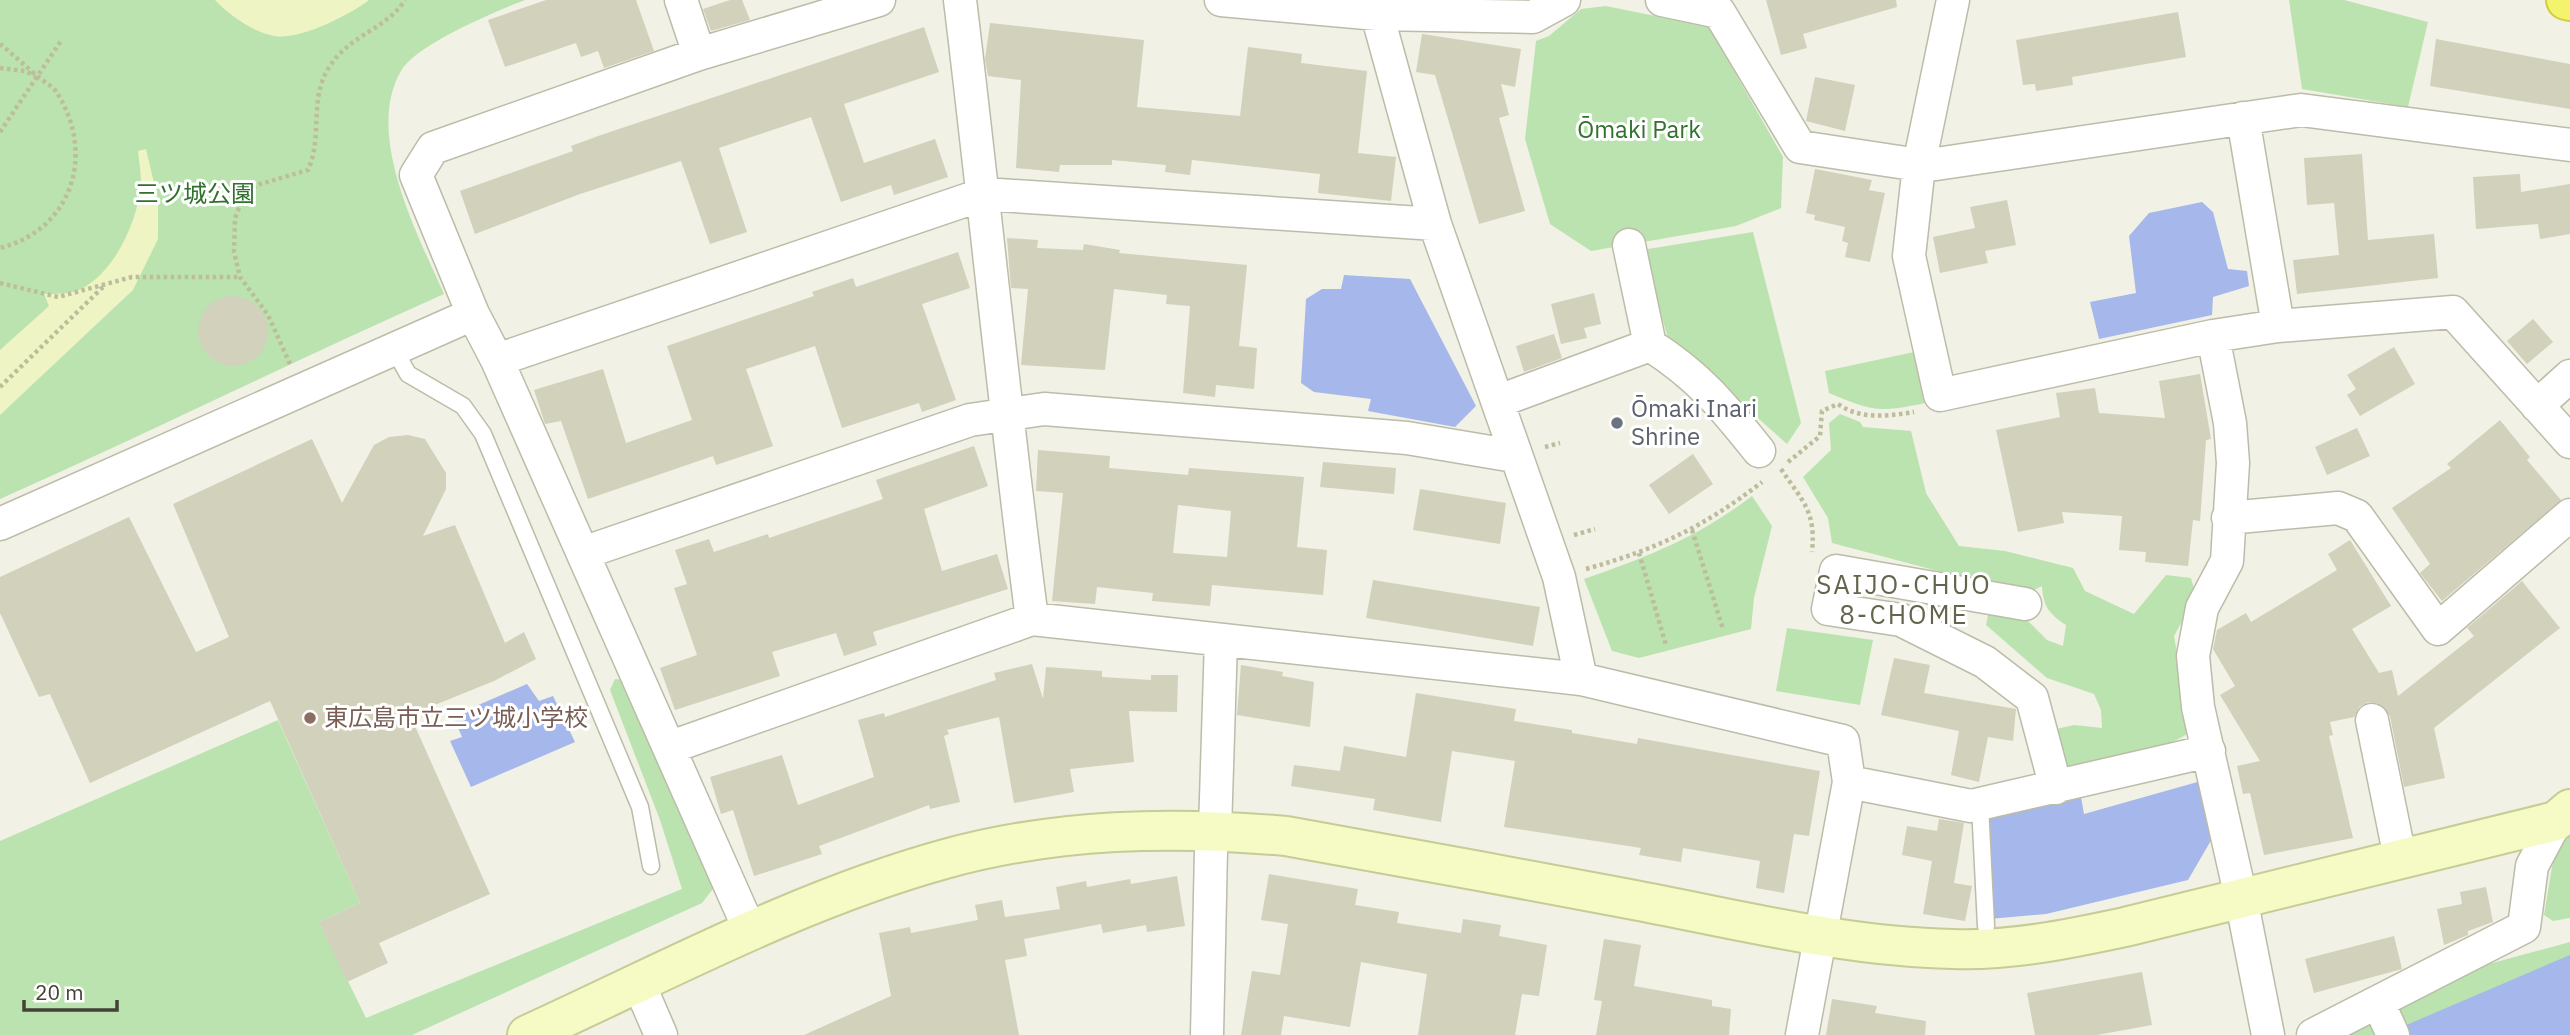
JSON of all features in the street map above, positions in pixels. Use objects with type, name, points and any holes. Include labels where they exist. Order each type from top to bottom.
[{"type":"street","points":[[681,0],[699,54]]},
{"type":"street","points":[[751,933],[671,747],[497,360],[472,314],[416,175],[433,148],[699,54],[879,0]]},
{"type":"street","points":[[960,0],[984,194],[1005,414],[1032,619]]},
{"type":"street","points":[[1221,0],[1377,14],[1533,17],[1564,0]]},
{"type":"street","points":[[1662,0],[1719,12],[1800,147],[1919,165],[2301,110],[2570,145]]},
{"type":"street","points":[[1953,0],[1919,165],[1909,256],[1940,395],[2213,336],[2277,326],[2453,312],[2570,442]]},
{"type":"street","points":[[1377,14],[1436,224],[1499,401],[1514,456],[1559,577],[1581,679]]},
{"type":"street","points":[[2243,118],[2277,326]]},
{"type":"street","points":[[497,360],[984,194],[1436,224]]},
{"type":"street","points":[[1629,245],[1650,345],[1682,365],[1713,393],[1770,460]]},
{"type":"street","points":[[0,524],[472,314]]},
{"type":"street","points":[[2213,336],[2230,423],[2233,463],[2227,561],[2202,608],[2193,656],[2198,707],[2241,898],[2268,1035]]},
{"type":"street","points":[[1499,401],[1650,345]]},
{"type":"street","points":[[2537,406],[2570,376]]},
{"type":"street","points":[[583,553],[970,419],[1044,409],[1407,438],[1514,456]]},
{"type":"street","points":[[2228,518],[2338,508],[2357,516],[2438,629],[2570,515]]},
{"type":"street","points":[[2025,604],[1836,571],[1828,609],[1901,621],[1985,662],[2032,698],[2056,788]]},
{"type":"street","points":[[671,747],[1032,619],[1581,679],[1843,741],[1849,782],[1802,1035]]},
{"type":"street","points":[[1207,1035],[1211,850],[1215,830],[1221,640]]},
{"type":"street","points":[[2372,720],[2396,838],[2403,859]]},
{"type":"street","points":[[1849,782],[1971,806],[2209,751]]},
{"type":"street","points":[[527,1035],[751,933],[864,886],[957,856],[1069,835],[1144,829],[1215,830],[1286,836],[1820,935],[1910,947],[1999,948],[2068,939],[2403,859],[2563,815]]},
{"type":"street","points":[[2313,1035],[2385,1017],[2524,927],[2532,866],[2563,815]]},
{"type":"street","points":[[639,985],[661,1035]]},
{"type":"lane","points":[[394,349],[408,374],[463,406],[483,434],[640,807],[651,866]]},
{"type":"lane","points":[[1980,805],[1986,926]]},
{"type":"path","points":[[294,372],[268,315],[240,277],[234,252],[235,218],[243,198],[257,186],[308,170],[317,151],[318,99],[326,72],[341,50],[387,19],[405,0]]},
{"type":"path","points":[[0,132],[39,78],[61,41]]},
{"type":"path","points":[[0,44],[56,90],[74,128],[77,149],[74,174],[64,203],[50,222],[27,238],[0,248]]},
{"type":"path","points":[[0,68],[25,71],[39,78]]},
{"type":"path","points":[[0,283],[58,297],[132,277],[240,277]]},
{"type":"path","points":[[0,387],[106,284]]},
{"type":"path","points":[[1615,561],[1717,517],[1770,460],[1819,436],[1822,411],[1838,404],[1846,410],[1889,416]]},
{"type":"path","points":[[1770,460],[1810,513],[1815,526],[1811,559]]},
{"type":"path","points":[[1692,530],[1723,629]]},
{"type":"path","points":[[1639,552],[1666,645]]},
{"type":"green space","name":"三ツ城公園","points":[[0,0],[525,0],[457,30],[422,50],[401,71],[391,96],[388,124],[391,154],[399,184],[409,214],[444,294],[0,499]]},
{"type":"green space","points":[[2289,0],[2344,0],[2428,22],[2408,107],[2302,89]]},
{"type":"green space","name":"Ōmaki Park","points":[[1606,6],[1709,27],[1783,157],[1781,208],[1736,226],[1591,251],[1550,224],[1525,139],[1536,41],[1549,36],[1581,9]]},
{"type":"green space","points":[[1753,232],[1801,423],[1787,444],[1668,338],[1642,250]]},
{"type":"green space","points":[[1914,352],[1925,403],[1886,409],[1866,407],[1829,393],[1825,371]]},
{"type":"green space","points":[[1840,414],[1860,422],[1863,427],[1911,431],[1926,493],[1959,546],[2005,551],[2073,568],[2085,591],[2134,614],[2166,575],[2191,578],[2196,596],[2174,636],[2191,732],[2146,753],[2112,763],[2064,766],[2052,730],[2074,725],[2102,728],[2101,710],[2094,694],[2047,678],[1986,625],[1989,610],[2028,621],[2047,640],[2063,646],[2066,625],[2048,609],[2042,586],[2034,590],[1953,575],[1832,543],[1828,518],[1803,477],[1831,450],[1829,423]]},
{"type":"green space","points":[[1752,496],[1772,526],[1754,598],[1751,629],[1639,658],[1612,651],[1584,579],[1672,545],[1732,511]]},
{"type":"green space","points":[[1787,628],[1873,640],[1860,705],[1776,691]]},
{"type":"green space","points":[[615,679],[624,680],[716,885],[702,903],[412,1035],[0,1035],[0,841],[278,720],[360,903],[319,922],[366,1018],[682,889],[660,820],[610,690]]},
{"type":"green space","points":[[2570,831],[2570,918],[2553,921],[2544,915],[2554,855]]},
{"type":"green space","points":[[2570,942],[2570,1035],[2339,1035],[2463,971]]},
{"type":"sand","points":[[215,0],[369,0],[323,26],[284,37],[266,34],[250,27]]},
{"type":"sand","points":[[146,149],[158,200],[158,239],[133,290],[0,415],[0,350],[49,306],[44,294],[81,289],[94,281],[115,257],[130,228],[139,197],[141,183],[138,151]]},
{"type":"water","points":[[2202,202],[2213,212],[2228,269],[2247,271],[2249,286],[2213,297],[2212,315],[2099,339],[2090,302],[2136,293],[2129,236],[2149,213]]},
{"type":"water","points":[[1344,275],[1410,279],[1476,406],[1455,427],[1368,411],[1371,399],[1314,392],[1301,383],[1306,299],[1322,289],[1341,289]]},
{"type":"water","points":[[527,684],[539,701],[553,696],[575,742],[471,787],[450,741],[462,737],[453,716]]},
{"type":"water","points":[[2201,781],[2213,837],[2188,880],[2046,914],[1989,919],[1985,820],[2081,797],[2084,814]]},
{"type":"water","points":[[2570,955],[2570,1035],[2383,1035]]},
{"type":"building","points":[[546,0],[636,0],[654,51],[604,68],[598,51],[581,57],[576,43],[505,67],[488,20]]},
{"type":"building","points":[[730,0],[742,0],[750,20],[711,31],[703,9]]},
{"type":"building","points":[[1766,0],[1896,0],[1897,7],[1803,34],[1807,48],[1781,55]]},
{"type":"building","points":[[2178,12],[2186,57],[2072,77],[2073,85],[2036,91],[2035,84],[2023,85],[2016,40]]},
{"type":"building","points":[[990,23],[1144,40],[1137,107],[1240,116],[1248,47],[1302,54],[1301,63],[1367,71],[1358,153],[1396,157],[1391,201],[1318,193],[1320,174],[1192,160],[1190,175],[1165,172],[1166,165],[1112,160],[1112,165],[1060,165],[1059,172],[1016,168],[1021,80],[988,76],[985,59]]},
{"type":"building","points":[[924,27],[939,72],[844,104],[864,163],[935,139],[948,177],[894,195],[891,185],[841,202],[811,117],[719,148],[747,232],[710,244],[681,161],[580,194],[475,234],[460,191],[573,151],[571,146],[601,135]]},
{"type":"building","points":[[1422,34],[1521,49],[1515,87],[1501,84],[1509,115],[1499,118],[1525,211],[1479,224],[1435,75],[1416,72]]},
{"type":"building","points":[[2436,39],[2570,64],[2570,109],[2430,86]]},
{"type":"building","points":[[1815,77],[1855,85],[1845,131],[1806,121]]},
{"type":"building","points":[[2362,154],[2368,240],[2434,234],[2438,278],[2297,294],[2293,260],[2339,255],[2334,203],[2307,205],[2304,158]]},
{"type":"building","points":[[1815,169],[1872,180],[1869,190],[1885,193],[1870,262],[1845,257],[1848,243],[1842,241],[1845,227],[1814,220],[1815,215],[1806,213]]},
{"type":"building","points":[[2520,174],[2521,192],[2570,184],[2570,234],[2540,239],[2538,224],[2476,229],[2473,177]]},
{"type":"building","points":[[2007,200],[2016,245],[1985,251],[1988,263],[1940,273],[1933,237],[1975,228],[1970,207]]},
{"type":"building","points":[[1007,238],[1038,240],[1037,248],[1083,250],[1084,244],[1120,250],[1119,253],[1247,265],[1239,346],[1257,348],[1254,389],[1216,385],[1215,397],[1183,393],[1190,306],[1166,304],[1167,295],[1114,289],[1105,370],[1021,365],[1028,289],[1011,288]]},
{"type":"building","points":[[958,252],[970,288],[922,304],[956,400],[922,412],[919,403],[842,428],[815,346],[746,369],[773,446],[716,465],[713,456],[588,499],[561,421],[545,424],[534,390],[603,369],[626,443],[692,420],[667,346],[814,296],[812,292],[853,278],[856,287]]},
{"type":"building","points":[[1594,293],[1601,324],[1584,328],[1587,338],[1561,344],[1551,304]]},
{"type":"building","points":[[226,296],[240,296],[253,302],[262,311],[268,331],[266,344],[258,356],[240,366],[226,366],[213,360],[204,351],[198,338],[198,324],[204,311],[213,302]]},
{"type":"building","points":[[2533,319],[2553,342],[2527,364],[2507,341]]},
{"type":"building","points":[[1554,334],[1562,358],[1524,372],[1516,346]]},
{"type":"building","points":[[2394,347],[2415,384],[2360,416],[2347,395],[2356,389],[2347,375]]},
{"type":"building","points":[[2200,374],[2211,439],[2206,440],[2200,521],[2193,520],[2188,566],[2145,562],[2146,552],[2119,550],[2122,516],[2062,512],[2064,523],[2018,532],[1996,430],[2060,417],[2056,393],[2095,388],[2099,413],[2165,418],[2159,381]]},
{"type":"building","points":[[2500,420],[2530,457],[2527,460],[2561,500],[2442,601],[2420,573],[2430,564],[2392,508],[2451,468],[2447,464]]},
{"type":"building","points":[[2357,428],[2370,456],[2327,475],[2315,447]]},
{"type":"building","points":[[408,435],[425,439],[446,473],[446,489],[423,536],[455,525],[505,643],[524,632],[536,659],[494,681],[410,715],[490,894],[379,943],[388,963],[347,982],[319,922],[360,903],[270,701],[90,783],[50,694],[39,697],[0,613],[0,577],[129,517],[196,652],[229,637],[173,504],[312,439],[342,503],[374,445],[389,437]]},
{"type":"building","points":[[974,446],[988,486],[924,509],[942,571],[997,554],[1008,589],[873,632],[877,645],[844,656],[836,633],[772,652],[780,676],[675,710],[660,668],[697,655],[674,588],[687,584],[675,550],[709,539],[714,552],[768,534],[769,538],[883,499],[876,480]]},
{"type":"building","points":[[1038,450],[1110,456],[1109,468],[1188,475],[1189,468],[1304,477],[1297,547],[1327,550],[1323,595],[1212,585],[1210,606],[1152,601],[1153,593],[1097,587],[1095,604],[1052,601],[1063,493],[1036,491]],"holes":[[[1178,505],[1231,511],[1227,557],[1173,553]]]},
{"type":"building","points":[[1693,454],[1713,484],[1669,514],[1649,485]]},
{"type":"building","points":[[1323,462],[1396,468],[1394,494],[1320,487]]},
{"type":"building","points":[[1420,489],[1506,503],[1500,544],[1413,530]]},
{"type":"building","points":[[2350,540],[2391,606],[2352,629],[2379,673],[2392,670],[2398,696],[2474,636],[2467,628],[2522,581],[2560,628],[2434,728],[2445,778],[2404,787],[2390,716],[2378,703],[2368,702],[2359,707],[2354,717],[2330,722],[2333,735],[2329,736],[2353,838],[2264,855],[2250,793],[2243,794],[2237,766],[2260,761],[2220,695],[2235,686],[2213,649],[2217,630],[2246,613],[2251,622],[2337,570],[2328,554]]},
{"type":"building","points":[[1373,580],[1540,607],[1533,646],[1366,618]]},
{"type":"building","points":[[1894,658],[1930,665],[1924,693],[2016,709],[2013,741],[1988,737],[1979,782],[1951,775],[1959,731],[1881,715]]},
{"type":"building","points":[[1032,664],[1043,699],[1046,667],[1102,671],[1102,677],[1151,680],[1151,675],[1178,675],[1177,712],[1129,711],[1134,762],[1070,769],[1074,792],[1014,803],[999,717],[947,730],[949,734],[944,736],[960,802],[930,809],[929,805],[819,846],[822,854],[754,876],[733,810],[721,814],[710,777],[782,755],[798,805],[874,777],[858,720],[884,713],[885,717],[996,680],[994,673]]},
{"type":"building","points":[[1241,665],[1283,672],[1282,676],[1314,682],[1310,727],[1237,715]]},
{"type":"building","points":[[1416,693],[1516,709],[1514,721],[1572,730],[1572,733],[1637,744],[1638,738],[1820,771],[1809,836],[1794,834],[1784,893],[1756,888],[1760,861],[1683,848],[1681,862],[1639,855],[1641,848],[1504,827],[1515,761],[1452,751],[1441,822],[1373,810],[1375,799],[1291,786],[1294,765],[1340,771],[1344,746],[1406,757]]},
{"type":"building","points":[[1939,819],[1964,823],[1954,883],[1972,886],[1965,921],[1923,914],[1932,861],[1902,855],[1907,826],[1937,831]]},
{"type":"building","points":[[1269,874],[1358,889],[1355,905],[1399,912],[1397,923],[1461,933],[1463,919],[1501,925],[1499,936],[1547,945],[1539,996],[1522,994],[1515,1035],[1418,1035],[1427,974],[1361,962],[1350,1027],[1284,1016],[1281,1035],[1241,1035],[1252,971],[1280,975],[1288,924],[1261,920]]},
{"type":"building","points":[[1177,876],[1185,926],[1147,932],[1146,925],[1103,933],[1101,924],[1024,939],[1027,956],[1005,960],[1019,1035],[804,1035],[891,996],[879,933],[910,927],[911,933],[978,920],[975,905],[1002,900],[1005,917],[1060,909],[1056,887],[1086,881],[1087,887],[1130,879],[1131,884]]},
{"type":"building","points":[[2486,887],[2493,922],[2468,931],[2468,935],[2444,945],[2437,909],[2462,904],[2460,892]]},
{"type":"building","points":[[2394,936],[2402,969],[2314,993],[2305,959]]},
{"type":"building","points":[[1604,939],[1641,945],[1634,986],[1712,1000],[1712,1006],[1731,1009],[1729,1035],[1596,1035],[1602,1001],[1594,1000]]},
{"type":"building","points":[[2142,972],[2152,1025],[2097,1035],[2035,1035],[2027,993]]},
{"type":"building","points":[[1832,999],[1877,1006],[1875,1013],[1926,1021],[1925,1035],[1826,1035]]},
{"type":"place","name":"Ōmaki Inari Shrine","points":[[1617,423]]},
{"type":"place","name":"東広島市立三ツ城小学校","points":[[310,718]]},
{"type":"district","name":"SAIJO-CHUO 8-CHOME","points":[[1904,600]]}]
